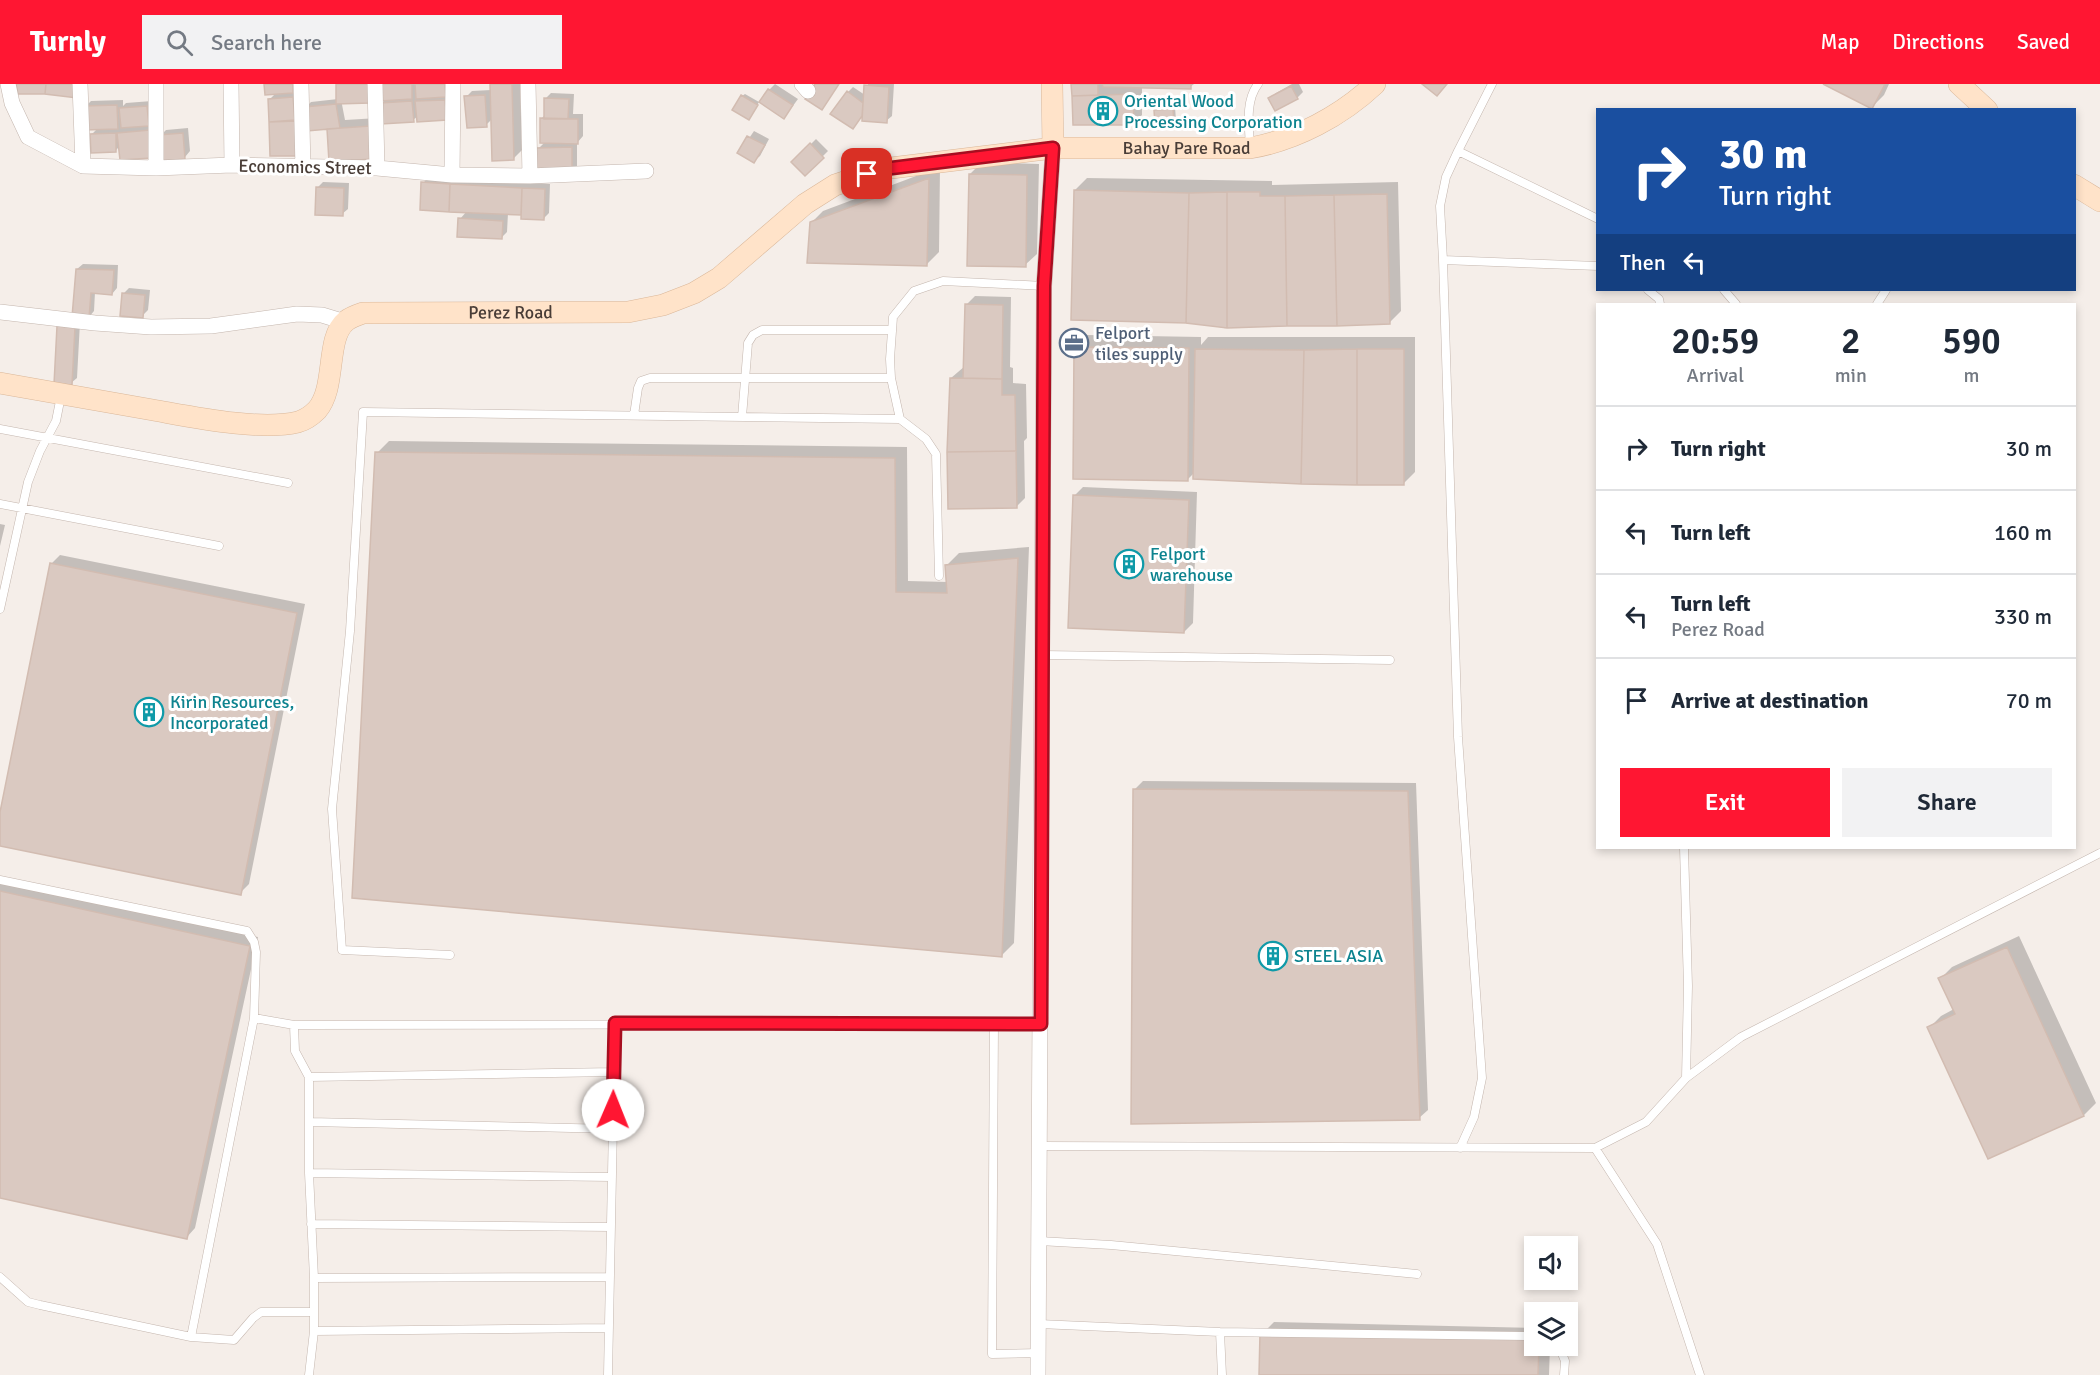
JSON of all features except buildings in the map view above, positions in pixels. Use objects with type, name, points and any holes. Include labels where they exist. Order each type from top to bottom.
[{"type":"street","name":"Economics Street","points":[[8,84],[12,103],[28,137],[83,166],[156,168],[232,165],[377,168],[452,175],[530,176],[646,171]]},
{"type":"street","points":[[80,84],[83,166]]},
{"type":"street","points":[[156,84],[156,168]]},
{"type":"street","points":[[231,84],[232,165]]},
{"type":"street","points":[[301,84],[303,168]]},
{"type":"street","points":[[375,84],[377,168]]},
{"type":"street","points":[[452,175],[453,84]]},
{"type":"street","points":[[528,84],[530,176]]},
{"type":"street","points":[[1038,1375],[1044,286],[1053,148],[1052,84]]},
{"type":"street","name":"Bahay Pare Road","points":[[1053,148],[1250,148],[1263,146],[1313,128],[1360,98],[1375,84]]},
{"type":"street","points":[[1959,84],[1985,108]]},
{"type":"street","name":"Perez Road","points":[[345,322],[363,313],[376,312],[628,312],[663,305],[694,293],[718,278],[805,204],[836,185],[884,169],[1053,148]]},
{"type":"street","points":[[2076,186],[2100,200]]},
{"type":"street","points":[[0,312],[151,327],[211,326],[297,314],[321,315],[345,322],[334,348],[327,393],[318,409],[308,418],[296,422],[236,423],[195,418],[0,383]]},
{"type":"lane","points":[[1250,148],[1249,109],[1254,89],[1258,84]]},
{"type":"lane","points":[[1460,1148],[1474,1117],[1482,1078],[1458,737],[1440,206],[1446,177],[1492,84]]},
{"type":"lane","points":[[1458,151],[1596,218]]},
{"type":"lane","points":[[1443,260],[1596,266]]},
{"type":"lane","points":[[939,576],[936,454],[926,439],[900,418],[891,378],[893,317],[914,291],[943,281],[1044,286]]},
{"type":"lane","points":[[1649,291],[1659,299],[1660,303]]},
{"type":"lane","points":[[1725,291],[1735,303]]},
{"type":"lane","points":[[742,417],[748,343],[753,335],[762,330],[891,330]]},
{"type":"lane","points":[[634,415],[638,387],[641,381],[650,378],[891,378]]},
{"type":"lane","points":[[0,609],[34,465],[56,421],[61,394]]},
{"type":"lane","points":[[450,955],[342,950],[332,809],[350,631],[363,412],[900,418]]},
{"type":"lane","points":[[0,429],[288,483]]},
{"type":"lane","points":[[0,504],[219,546]]},
{"type":"lane","points":[[1043,655],[1390,660]]},
{"type":"lane","points":[[1684,849],[1688,986],[1686,1078]]},
{"type":"lane","points":[[1040,1146],[1595,1148],[1646,1122],[1686,1078],[1741,1037],[2100,853]]},
{"type":"lane","points":[[0,879],[247,931],[254,942],[256,952],[254,1018],[191,1337]]},
{"type":"lane","points":[[254,1018],[294,1025],[1041,1024]]},
{"type":"lane","points":[[609,1375],[615,1023]]},
{"type":"lane","points":[[994,1024],[992,1354],[1039,1353]]},
{"type":"lane","points":[[294,1025],[295,1051],[309,1077],[309,1173],[314,1278],[314,1331],[309,1375]]},
{"type":"lane","points":[[309,1077],[614,1072]]},
{"type":"lane","points":[[310,1122],[613,1129]]},
{"type":"lane","points":[[1595,1148],[1657,1244],[1700,1375]]},
{"type":"lane","points":[[309,1173],[612,1177]]},
{"type":"lane","points":[[311,1224],[611,1227]]},
{"type":"lane","points":[[1040,1241],[1111,1245],[1417,1274]]},
{"type":"lane","points":[[0,1277],[28,1302],[191,1337],[234,1341],[261,1312],[314,1312]]},
{"type":"lane","points":[[314,1278],[610,1277]]},
{"type":"lane","points":[[1039,1324],[1220,1332],[1524,1336]]},
{"type":"lane","points":[[314,1331],[609,1328]]},
{"type":"lane","points":[[1220,1332],[1222,1375]]},
{"type":"lane","points":[[1562,1356],[1564,1375]]},
{"type":"place","name":"Oriental Wood Processing Corporation","points":[[1103,111]]},
{"type":"place","name":"Felport tiles supply","points":[[1074,343]]},
{"type":"place","name":"Felport warehouse","points":[[1129,564]]},
{"type":"place","name":"Kirin Resources, Incorporated","points":[[149,712]]},
{"type":"place","name":"STEEL ASIA","points":[[1273,956]]},
{"type":"route","points":[[613,1110],[615,1023],[1041,1024],[1044,286],[1053,148],[884,169],[867,174]]}]
